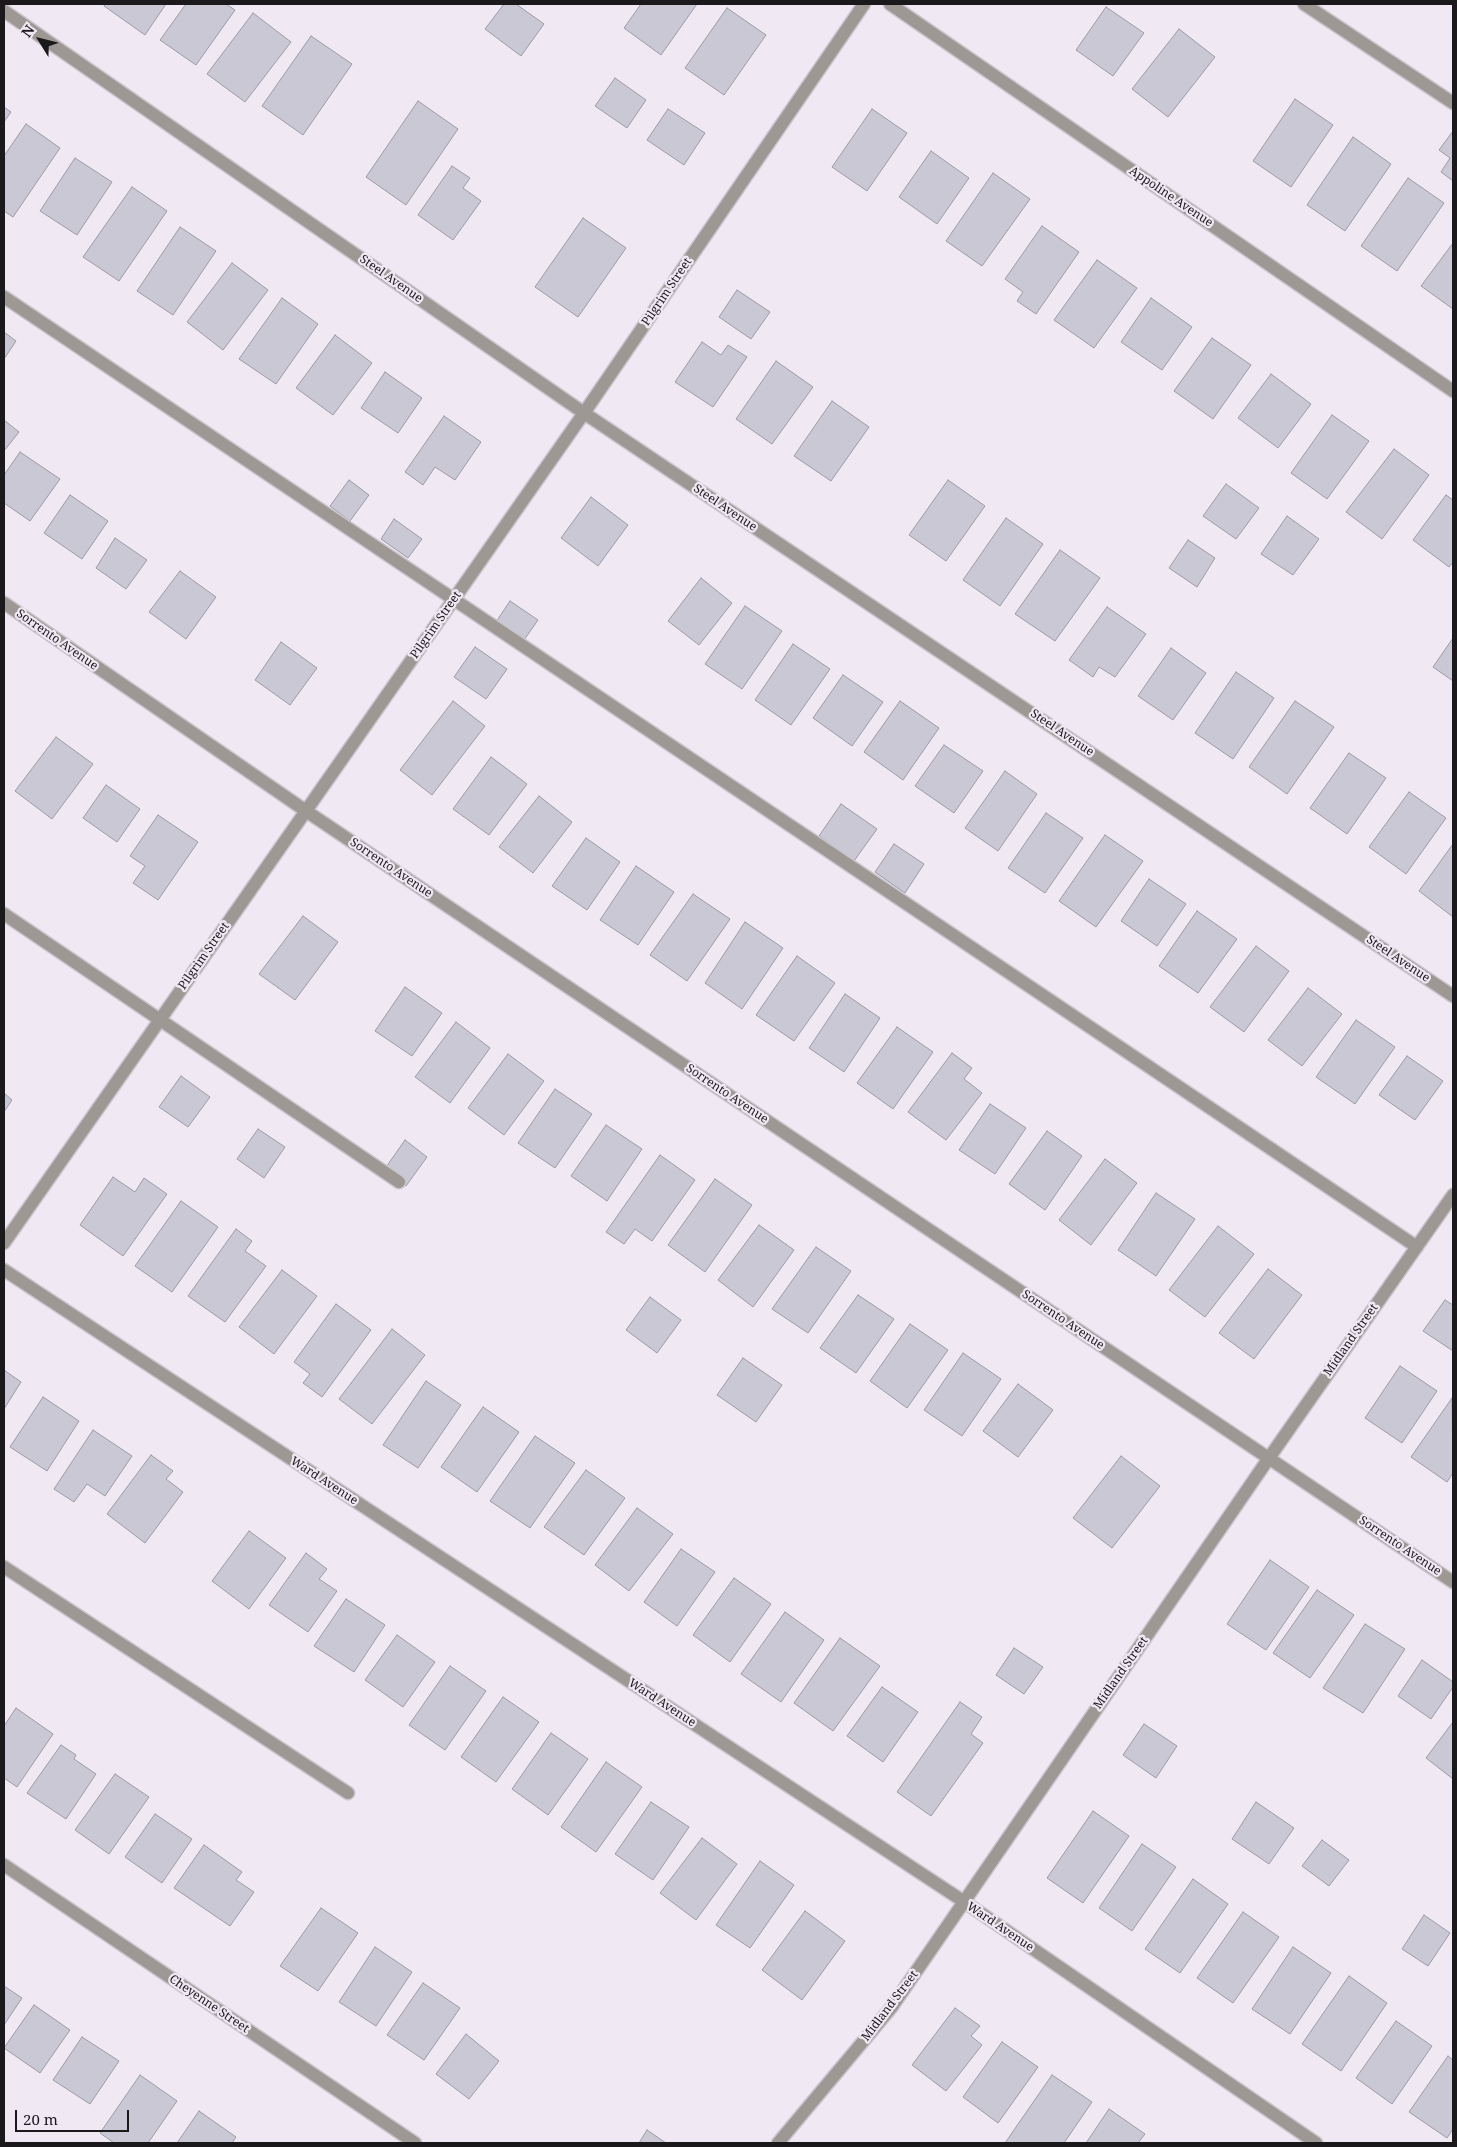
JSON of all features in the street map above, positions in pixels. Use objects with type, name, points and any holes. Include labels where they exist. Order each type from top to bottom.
[{"type":"street","name":"Pilgrim Street","points":[[4,1243],[584,413],[864,4]]},
{"type":"street","name":"Appoline Avenue","points":[[890,4],[1453,391]]},
{"type":"street","points":[[1304,4],[1453,103]]},
{"type":"street","name":"Steel Avenue","points":[[4,11],[584,413],[1453,996]]},
{"type":"street","points":[[4,297],[453,601],[1417,1247]]},
{"type":"street","name":"Sorrento Avenue","points":[[4,603],[306,811],[1453,1582]]},
{"type":"street","points":[[4,914],[399,1182]]},
{"type":"street","name":"Midland Street","points":[[778,2143],[891,2008],[1269,1458],[1453,1195]]},
{"type":"street","name":"Ward Avenue","points":[[4,1270],[963,1901],[1316,2143]]},
{"type":"street","points":[[4,1567],[348,1794]]},
{"type":"street","name":"Cheyenne Street","points":[[4,1865],[415,2143]]},
{"type":"building","points":[[105,4],[166,4],[145,35],[104,6]]},
{"type":"building","points":[[186,4],[226,4],[235,10],[196,65],[160,40]]},
{"type":"building","points":[[504,4],[516,4],[544,24],[521,56],[485,29]]},
{"type":"building","points":[[641,4],[697,4],[661,55],[624,28]]},
{"type":"building","points":[[1106,7],[1144,33],[1113,76],[1076,50]]},
{"type":"building","points":[[727,8],[766,35],[724,95],[685,68]]},
{"type":"building","points":[[253,13],[291,42],[245,102],[207,74]]},
{"type":"building","points":[[1179,29],[1215,57],[1168,117],[1132,89]]},
{"type":"building","points":[[311,36],[352,64],[303,135],[262,106]]},
{"type":"building","points":[[615,78],[646,100],[627,128],[595,106]]},
{"type":"building","points":[[1295,99],[1333,125],[1291,187],[1253,161]]},
{"type":"building","points":[[418,101],[458,129],[406,205],[366,177]]},
{"type":"building","points":[[4,107],[11,112],[4,122]]},
{"type":"building","points":[[668,109],[705,133],[684,165],[647,140]]},
{"type":"building","points":[[872,109],[907,133],[867,191],[832,167]]},
{"type":"building","points":[[26,124],[60,148],[13,217],[4,211],[4,156]]},
{"type":"building","points":[[1453,131],[1453,181],[1441,172],[1450,158],[1439,150]]},
{"type":"building","points":[[1353,137],[1391,164],[1345,231],[1307,205]]},
{"type":"building","points":[[931,151],[969,178],[937,224],[899,197]]},
{"type":"building","points":[[75,158],[112,182],[77,235],[40,211]]},
{"type":"building","points":[[452,166],[470,178],[463,188],[481,201],[453,240],[418,215]]},
{"type":"building","points":[[993,173],[1030,199],[982,266],[946,241]]},
{"type":"building","points":[[1408,178],[1444,203],[1397,271],[1361,246]]},
{"type":"building","points":[[132,187],[167,211],[119,281],[83,257]]},
{"type":"building","points":[[583,218],[626,248],[578,317],[535,287]]},
{"type":"building","points":[[1042,226],[1079,252],[1036,314],[1017,301],[1023,292],[1005,279]]},
{"type":"building","points":[[180,227],[216,251],[173,315],[137,291]]},
{"type":"building","points":[[1453,243],[1453,309],[1421,286]]},
{"type":"building","points":[[1097,260],[1137,288],[1094,348],[1054,320]]},
{"type":"building","points":[[232,263],[268,290],[223,350],[187,322]]},
{"type":"building","points":[[737,290],[770,312],[751,339],[719,317]]},
{"type":"building","points":[[282,298],[318,324],[276,384],[239,359]]},
{"type":"building","points":[[1151,298],[1192,327],[1162,370],[1121,342]]},
{"type":"building","points":[[4,332],[16,341],[4,359]]},
{"type":"building","points":[[335,335],[372,363],[333,415],[296,388]]},
{"type":"building","points":[[1212,338],[1251,365],[1213,419],[1174,391]]},
{"type":"building","points":[[702,342],[721,355],[728,345],[747,357],[713,407],[675,382]]},
{"type":"building","points":[[776,361],[813,387],[772,444],[736,419]]},
{"type":"building","points":[[385,372],[422,398],[398,433],[361,408]]},
{"type":"building","points":[[1271,374],[1311,404],[1278,448],[1238,418]]},
{"type":"building","points":[[832,401],[869,427],[831,481],[794,456]]},
{"type":"building","points":[[1332,415],[1369,441],[1327,499],[1291,473]]},
{"type":"building","points":[[444,416],[481,442],[455,480],[435,467],[423,485],[405,472]]},
{"type":"building","points":[[4,420],[19,432],[4,451]]},
{"type":"building","points":[[1394,449],[1429,475],[1382,539],[1346,512]]},
{"type":"building","points":[[20,452],[60,479],[30,521],[4,503],[4,475]]},
{"type":"building","points":[[349,480],[369,495],[350,521],[330,506]]},
{"type":"building","points":[[948,480],[985,506],[946,561],[909,535]]},
{"type":"building","points":[[1226,484],[1259,508],[1236,539],[1203,516]]},
{"type":"building","points":[[70,495],[108,521],[82,559],[44,533]]},
{"type":"building","points":[[1446,495],[1453,500],[1453,562],[1449,567],[1413,540]]},
{"type":"building","points":[[591,497],[628,525],[598,566],[561,538]]},
{"type":"building","points":[[1287,516],[1319,539],[1293,575],[1261,554]]},
{"type":"building","points":[[1006,518],[1043,544],[1000,606],[963,580]]},
{"type":"building","points":[[394,519],[422,539],[408,558],[381,539]]},
{"type":"building","points":[[115,538],[147,560],[126,589],[96,568]]},
{"type":"building","points":[[1188,540],[1215,558],[1197,587],[1169,568]]},
{"type":"building","points":[[1060,550],[1100,578],[1055,641],[1015,614]]},
{"type":"building","points":[[180,571],[216,597],[186,639],[149,612]]},
{"type":"building","points":[[701,578],[732,603],[699,645],[668,621]]},
{"type":"building","points":[[510,601],[538,620],[524,640],[496,622]]},
{"type":"building","points":[[745,606],[782,631],[742,689],[705,664]]},
{"type":"building","points":[[1107,607],[1146,634],[1115,677],[1099,667],[1093,677],[1069,660]]},
{"type":"building","points":[[1453,638],[1453,681],[1433,667]]},
{"type":"building","points":[[281,642],[317,668],[290,705],[255,680]]},
{"type":"building","points":[[793,644],[830,669],[791,725],[755,700]]},
{"type":"building","points":[[475,647],[507,669],[486,699],[454,677]]},
{"type":"building","points":[[1171,648],[1206,673],[1173,720],[1138,696]]},
{"type":"building","points":[[1236,672],[1274,698],[1233,759],[1195,733]]},
{"type":"building","points":[[843,675],[883,702],[852,746],[813,718]]},
{"type":"building","points":[[453,701],[485,726],[432,795],[400,770]]},
{"type":"building","points":[[900,701],[939,728],[903,780],[864,752]]},
{"type":"building","points":[[1295,701],[1334,727],[1287,794],[1249,767]]},
{"type":"building","points":[[56,737],[93,764],[52,819],[15,791]]},
{"type":"building","points":[[944,745],[983,771],[954,813],[915,786]]},
{"type":"building","points":[[1349,753],[1386,778],[1347,834],[1310,808]]},
{"type":"building","points":[[491,757],[527,784],[489,835],[453,809]]},
{"type":"building","points":[[1005,771],[1037,794],[998,851],[965,828]]},
{"type":"building","points":[[106,785],[140,809],[117,842],[83,818]]},
{"type":"building","points":[[1409,792],[1446,818],[1406,874],[1369,847]]},
{"type":"building","points":[[539,796],[572,822],[533,873],[499,847]]},
{"type":"building","points":[[841,804],[877,829],[854,861],[819,836]]},
{"type":"building","points":[[1046,813],[1083,838],[1045,893],[1008,868]]},
{"type":"building","points":[[158,815],[198,842],[158,900],[133,883],[145,866],[130,856]]},
{"type":"building","points":[[1105,835],[1143,861],[1096,927],[1059,901]]},
{"type":"building","points":[[586,838],[620,862],[587,910],[552,886]]},
{"type":"building","points":[[894,844],[924,864],[905,893],[875,872]]},
{"type":"building","points":[[1453,844],[1453,917],[1419,891]]},
{"type":"building","points":[[636,866],[674,892],[638,945],[600,920]]},
{"type":"building","points":[[1149,879],[1186,904],[1157,946],[1121,921]]},
{"type":"building","points":[[693,894],[730,919],[687,981],[650,955]]},
{"type":"building","points":[[1197,911],[1237,939],[1198,993],[1159,966]]},
{"type":"building","points":[[303,916],[338,942],[295,1000],[259,974]]},
{"type":"building","points":[[745,922],[783,948],[742,1009],[705,983]]},
{"type":"building","points":[[1256,946],[1289,971],[1244,1032],[1210,1007]]},
{"type":"building","points":[[797,956],[835,983],[794,1041],[756,1015]]},
{"type":"building","points":[[405,987],[442,1013],[412,1056],[375,1031]]},
{"type":"building","points":[[1308,988],[1342,1014],[1302,1066],[1268,1040]]},
{"type":"building","points":[[845,994],[880,1018],[844,1072],[809,1048]]},
{"type":"building","points":[[1356,1020],[1395,1047],[1355,1104],[1316,1077]]},
{"type":"building","points":[[456,1022],[490,1048],[450,1103],[415,1077]]},
{"type":"building","points":[[897,1027],[933,1052],[893,1109],[857,1083]]},
{"type":"building","points":[[952,1053],[972,1068],[964,1079],[982,1093],[946,1140],[908,1112]]},
{"type":"building","points":[[508,1054],[544,1081],[504,1135],[468,1108]]},
{"type":"building","points":[[1407,1056],[1443,1081],[1415,1120],[1379,1095]]},
{"type":"building","points":[[181,1076],[210,1097],[188,1127],[159,1107]]},
{"type":"building","points":[[555,1089],[592,1114],[555,1168],[518,1143]]},
{"type":"building","points":[[4,1093],[12,1100],[4,1112]]},
{"type":"building","points":[[990,1104],[1026,1128],[995,1174],[959,1150]]},
{"type":"building","points":[[606,1125],[642,1149],[607,1201],[571,1176]]},
{"type":"building","points":[[258,1129],[285,1147],[264,1178],[237,1159]]},
{"type":"building","points":[[1047,1131],[1082,1156],[1045,1210],[1009,1184]]},
{"type":"building","points":[[405,1140],[427,1157],[406,1186],[384,1170]]},
{"type":"building","points":[[660,1155],[695,1180],[652,1241],[635,1229],[624,1244],[606,1232]]},
{"type":"building","points":[[1105,1159],[1137,1183],[1091,1245],[1059,1220]]},
{"type":"building","points":[[113,1177],[135,1192],[144,1178],[167,1194],[123,1256],[80,1225]]},
{"type":"building","points":[[715,1179],[752,1205],[705,1272],[668,1245]]},
{"type":"building","points":[[1156,1193],[1195,1219],[1156,1276],[1118,1250]]},
{"type":"building","points":[[181,1201],[218,1227],[172,1292],[135,1266]]},
{"type":"building","points":[[759,1225],[794,1250],[753,1307],[718,1280]]},
{"type":"building","points":[[1218,1226],[1254,1254],[1205,1317],[1169,1290]]},
{"type":"building","points":[[236,1229],[252,1241],[245,1251],[266,1266],[225,1322],[188,1296]]},
{"type":"building","points":[[816,1247],[851,1271],[808,1333],[772,1309]]},
{"type":"building","points":[[1268,1269],[1302,1295],[1254,1359],[1219,1333]]},
{"type":"building","points":[[282,1270],[317,1296],[274,1354],[239,1327]]},
{"type":"building","points":[[858,1295],[894,1319],[856,1373],[820,1348]]},
{"type":"building","points":[[650,1297],[681,1320],[657,1353],[626,1330]]},
{"type":"building","points":[[1445,1300],[1453,1305],[1453,1351],[1423,1331]]},
{"type":"building","points":[[336,1304],[371,1330],[322,1397],[303,1383],[310,1374],[294,1362]]},
{"type":"building","points":[[910,1324],[948,1350],[907,1408],[870,1381]]},
{"type":"building","points":[[392,1329],[425,1355],[372,1424],[339,1399]]},
{"type":"building","points":[[963,1353],[1001,1379],[962,1436],[924,1410]]},
{"type":"building","points":[[743,1358],[782,1385],[756,1422],[717,1395]]},
{"type":"building","points":[[1400,1366],[1437,1391],[1402,1443],[1365,1418]]},
{"type":"building","points":[[4,1370],[21,1382],[4,1409]]},
{"type":"building","points":[[426,1381],[461,1405],[418,1468],[383,1445]]},
{"type":"building","points":[[1018,1384],[1053,1410],[1018,1457],[983,1431]]},
{"type":"building","points":[[43,1397],[79,1421],[47,1471],[10,1447]]},
{"type":"building","points":[[1452,1398],[1453,1473],[1447,1482],[1411,1457]]},
{"type":"building","points":[[483,1407],[519,1432],[477,1492],[441,1467]]},
{"type":"building","points":[[93,1430],[132,1456],[105,1496],[87,1484],[74,1502],[54,1489]]},
{"type":"building","points":[[535,1436],[575,1463],[530,1528],[490,1501]]},
{"type":"building","points":[[151,1455],[173,1471],[166,1479],[183,1492],[145,1543],[107,1514]]},
{"type":"building","points":[[1121,1456],[1160,1486],[1112,1548],[1073,1518]]},
{"type":"building","points":[[586,1470],[625,1498],[584,1555],[544,1527]]},
{"type":"building","points":[[637,1508],[673,1534],[629,1591],[595,1565]]},
{"type":"building","points":[[249,1531],[286,1558],[249,1609],[212,1581]]},
{"type":"building","points":[[681,1549],[715,1572],[677,1626],[644,1602]]},
{"type":"building","points":[[306,1553],[327,1569],[319,1579],[337,1591],[308,1632],[269,1605]]},
{"type":"building","points":[[1270,1560],[1309,1587],[1266,1650],[1227,1624]]},
{"type":"building","points":[[734,1578],[771,1604],[730,1662],[693,1635]]},
{"type":"building","points":[[1317,1590],[1354,1615],[1310,1678],[1273,1653]]},
{"type":"building","points":[[346,1599],[385,1625],[354,1672],[314,1646]]},
{"type":"building","points":[[785,1612],[824,1640],[781,1702],[741,1674]]},
{"type":"building","points":[[1365,1624],[1405,1649],[1363,1713],[1323,1688]]},
{"type":"building","points":[[397,1635],[435,1662],[403,1707],[365,1680]]},
{"type":"building","points":[[840,1638],[880,1666],[833,1731],[794,1703]]},
{"type":"building","points":[[1014,1648],[1043,1667],[1024,1694],[996,1675]]},
{"type":"building","points":[[1422,1660],[1453,1682],[1453,1687],[1431,1719],[1398,1696]]},
{"type":"building","points":[[450,1666],[486,1691],[445,1750],[409,1725]]},
{"type":"building","points":[[882,1687],[918,1712],[883,1762],[847,1736]]},
{"type":"building","points":[[503,1697],[539,1722],[496,1782],[461,1757]]},
{"type":"building","points":[[960,1702],[982,1717],[971,1734],[983,1743],[931,1816],[897,1792]]},
{"type":"building","points":[[16,1708],[53,1734],[17,1787],[4,1778],[4,1726]]},
{"type":"building","points":[[1453,1722],[1453,1779],[1426,1758]]},
{"type":"building","points":[[1144,1724],[1177,1746],[1156,1778],[1123,1755]]},
{"type":"building","points":[[551,1733],[588,1759],[548,1815],[512,1789]]},
{"type":"building","points":[[61,1745],[76,1755],[74,1759],[96,1774],[66,1819],[27,1793]]},
{"type":"building","points":[[606,1762],[642,1787],[596,1852],[561,1827]]},
{"type":"building","points":[[115,1774],[149,1797],[109,1854],[75,1830]]},
{"type":"building","points":[[651,1802],[689,1827],[653,1880],[615,1854]]},
{"type":"building","points":[[1256,1802],[1294,1828],[1269,1864],[1232,1839]]},
{"type":"building","points":[[1093,1811],[1129,1836],[1083,1903],[1047,1878]]},
{"type":"building","points":[[155,1814],[192,1839],[162,1883],[125,1857]]},
{"type":"building","points":[[702,1838],[737,1864],[696,1920],[660,1893]]},
{"type":"building","points":[[1322,1840],[1349,1860],[1329,1886],[1302,1866]]},
{"type":"building","points":[[1142,1844],[1176,1867],[1132,1931],[1099,1908]]},
{"type":"building","points":[[204,1845],[242,1872],[236,1880],[254,1892],[230,1926],[174,1888]]},
{"type":"building","points":[[760,1861],[794,1885],[750,1948],[716,1925]]},
{"type":"building","points":[[1193,1879],[1228,1904],[1180,1973],[1145,1949]]},
{"type":"building","points":[[321,1908],[358,1933],[318,1991],[280,1966]]},
{"type":"building","points":[[805,1911],[845,1941],[802,2000],[762,1970]]},
{"type":"building","points":[[1243,1912],[1279,1937],[1233,2003],[1197,1978]]},
{"type":"building","points":[[1424,1915],[1450,1933],[1428,1966],[1402,1949]]},
{"type":"building","points":[[375,1947],[412,1972],[376,2026],[339,2002]]},
{"type":"building","points":[[1293,1947],[1331,1973],[1290,2034],[1252,2009]]},
{"type":"building","points":[[1349,1976],[1387,2003],[1341,2071],[1302,2044]]},
{"type":"building","points":[[423,1983],[460,2008],[424,2060],[387,2035]]},
{"type":"building","points":[[4,1986],[22,1998],[4,2025]]},
{"type":"building","points":[[34,2005],[70,2030],[40,2073],[4,2048]]},
{"type":"building","points":[[955,2008],[980,2026],[971,2036],[982,2045],[946,2091],[912,2065]]},
{"type":"building","points":[[1396,2021],[1432,2046],[1392,2104],[1356,2078]]},
{"type":"building","points":[[466,2034],[499,2061],[469,2099],[436,2074]]},
{"type":"building","points":[[82,2037],[119,2061],[90,2104],[53,2080]]},
{"type":"building","points":[[1002,2042],[1038,2067],[998,2123],[963,2097]]},
{"type":"building","points":[[1448,2056],[1453,2060],[1453,2129],[1447,2138],[1409,2112]]},
{"type":"building","points":[[140,2075],[177,2101],[148,2143],[114,2143],[100,2133]]},
{"type":"building","points":[[1052,2075],[1092,2102],[1064,2143],[1005,2143]]},
{"type":"building","points":[[1109,2109],[1145,2134],[1138,2143],[1086,2143]]},
{"type":"building","points":[[199,2111],[236,2137],[232,2143],[177,2143]]},
{"type":"building","points":[[647,2130],[666,2143],[639,2143]]}]
